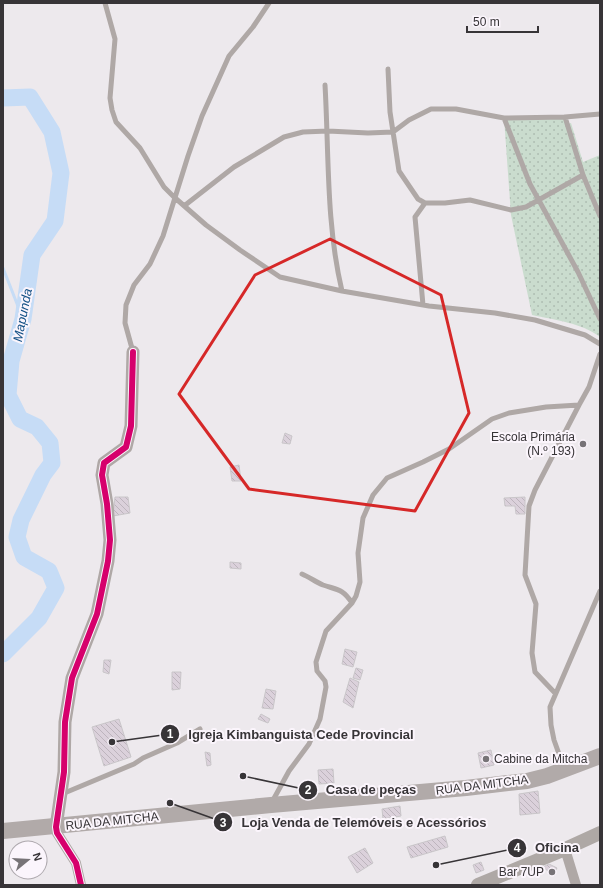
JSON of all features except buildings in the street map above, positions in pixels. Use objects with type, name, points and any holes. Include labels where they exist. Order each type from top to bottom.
[{"type":"main road","name":"RUA DA MITCHA","points":[[3,831],[271,805],[480,787],[527,781],[547,776],[600,756]]},
{"type":"main road","points":[[478,885],[565,850],[600,832]]},
{"type":"street","points":[[81,885],[76,863],[57,833],[56,827],[64,772],[65,722],[72,678],[97,614],[108,561],[110,540],[107,504],[102,474],[104,463],[126,447],[131,426],[133,352]]},
{"type":"street","points":[[565,850],[576,885]]},
{"type":"lane","points":[[105,3],[115,39],[110,98],[116,122],[140,148],[164,187],[184,206],[223,238],[280,277],[342,291],[423,305],[495,312],[534,320],[585,335],[600,344]]},
{"type":"lane","points":[[133,352],[125,323],[126,305],[134,285],[150,264],[163,236],[174,197],[202,116],[229,56],[253,27],[269,3]]},
{"type":"lane","points":[[388,69],[393,132],[399,171],[418,199],[425,203],[445,203],[470,200],[511,210],[526,207],[583,175]]},
{"type":"lane","points":[[325,85],[328,131],[327,163],[331,220],[336,265],[342,291]]},
{"type":"lane","points":[[184,206],[234,166],[284,137],[303,132],[393,132],[409,120],[431,109],[456,109],[504,118],[565,117],[600,114]]},
{"type":"lane","points":[[565,117],[583,175],[600,216]]},
{"type":"lane","points":[[504,118],[519,157],[539,200],[578,272],[600,318]]},
{"type":"lane","points":[[423,305],[415,217],[425,203]]},
{"type":"lane","points":[[555,693],[535,672],[532,653],[536,604],[525,575],[529,506],[535,490],[589,387],[600,354]]},
{"type":"lane","points":[[271,805],[288,771],[309,744],[320,719],[326,687],[325,681],[317,671],[316,662],[326,631],[352,604],[360,582],[358,553],[363,518],[373,495],[387,478],[449,449],[492,419],[509,413],[546,407],[579,405]]},
{"type":"lane","points":[[302,574],[322,584],[340,590],[346,594],[352,604]]},
{"type":"lane","points":[[565,769],[554,740],[550,707],[600,591]]},
{"type":"lane","points":[[61,795],[134,764],[143,758],[177,743],[200,729]]},
{"type":"highlighted area","points":[[330,239],[441,295],[469,413],[415,511],[249,489],[179,394],[255,275]]},
{"type":"green space","points":[[565,117],[567,124],[571,123],[583,162],[600,155],[600,337],[577,325],[532,315],[511,215],[504,118]]},
{"type":"waterway","name":"Mapunda","points":[[3,98],[30,97],[52,132],[61,173],[55,221],[32,255],[23,319],[11,361],[8,395],[20,419],[37,427],[50,443],[52,463],[43,475],[21,520],[17,537],[24,557],[49,571],[56,588],[39,618],[3,654]]},
{"type":"waterway","points":[[3,268],[23,319]]},
{"type":"cycle path","points":[[81,885],[76,863],[57,833],[56,827],[64,772],[65,722],[72,678],[97,614],[108,561],[110,540],[107,504],[102,475],[104,463],[126,447],[131,426],[133,352]]},
{"type":"place","name":"Escola Primária (N.º 193)","points":[[583,444]]},
{"type":"place","name":"Igreja Kimbanguista Cede Provincial","points":[[112,742]]},
{"type":"place","name":"Cabine da Mitcha","points":[[486,759]]},
{"type":"place","name":"Casa de peças","points":[[243,776]]},
{"type":"place","name":"Loja Venda de Telemóveis e Acessórios","points":[[170,803]]},
{"type":"place","name":"Oficina","points":[[436,865]]},
{"type":"place","name":"Bar 7UP","points":[[552,872]]}]
